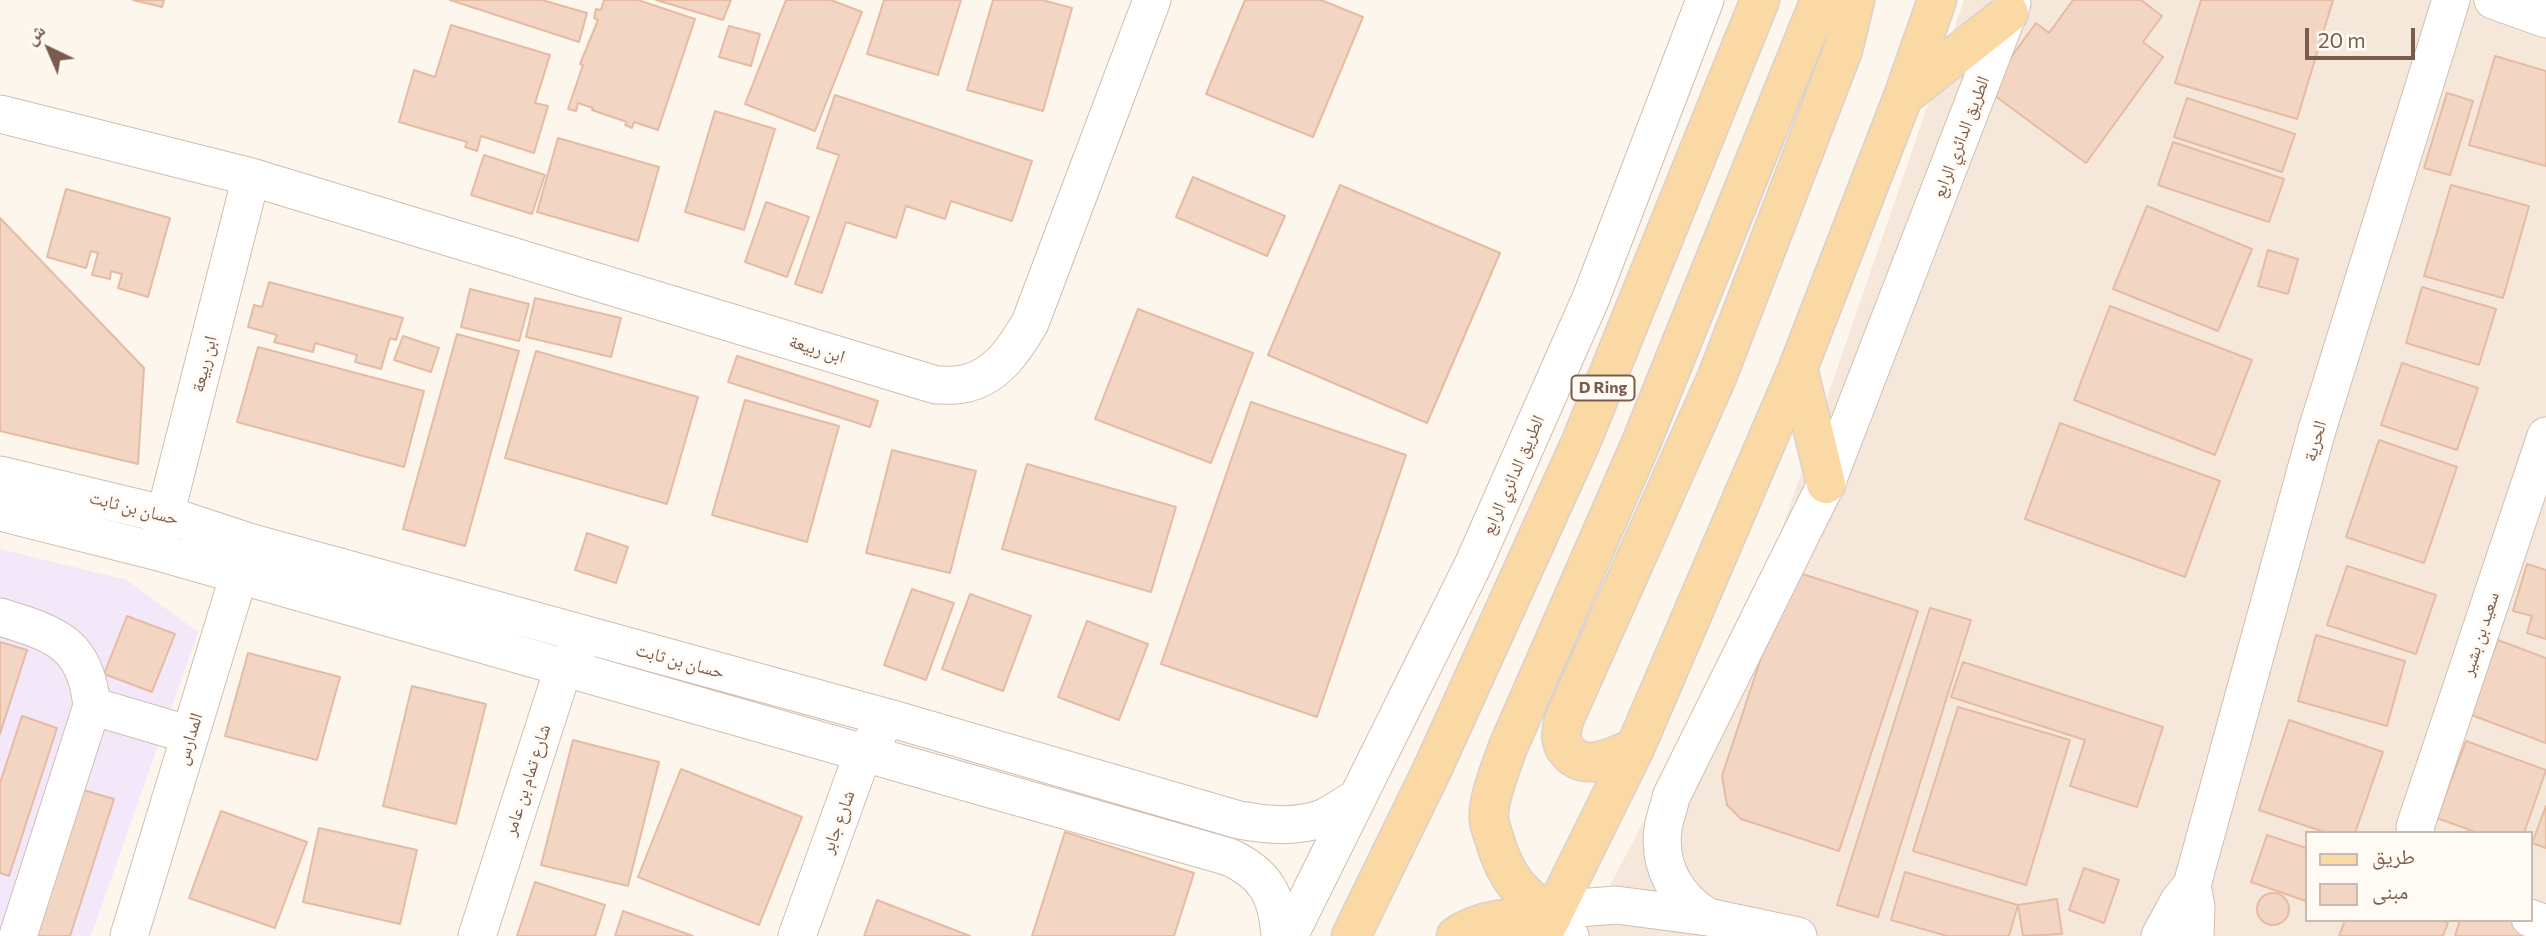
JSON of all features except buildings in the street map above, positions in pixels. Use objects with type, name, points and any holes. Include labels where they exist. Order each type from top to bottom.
[{"type":"main road","name":"D Ring","points":[[1351,936],[1432,770],[1581,442],[1760,0]]},
{"type":"main road","points":[[1555,930],[1507,875],[1497,848],[1489,820],[1498,775],[1507,747],[1642,443],[1820,0]]},
{"type":"main road","points":[[1635,748],[1600,761],[1586,763],[1573,758],[1564,747],[1560,734],[1717,377],[1839,63],[1853,17],[1855,0]]},
{"type":"main road","points":[[1555,930],[1798,368],[1903,97],[1937,0]]},
{"type":"main road","points":[[1903,97],[2011,6]]},
{"type":"main road","points":[[1798,368],[1826,484]]},
{"type":"main road","points":[[1456,936],[1470,926],[1497,919],[1555,930]]},
{"type":"street","name":"ابن ربيعة","points":[[0,114],[251,177],[936,385],[964,384],[989,374],[1013,352],[1030,323],[1152,0]]},
{"type":"street","name":"الطريق الدائري الرابع","points":[[1289,936],[1473,565],[1591,298],[1705,0]]},
{"type":"street","name":"الحرية","points":[[2160,936],[2192,885],[2317,430],[2451,0]]},
{"type":"street","points":[[2493,0],[2546,19]]},
{"type":"street","name":"الطريق الدائري الرابع","points":[[1708,917],[1690,907],[1675,888],[1663,857],[1662,830],[1671,797],[1826,484],[2011,6]]},
{"type":"street","name":"ابن ربيعة","points":[[155,551],[251,177]]},
{"type":"street","name":"سعيد بن بشير","points":[[2416,831],[2546,436]]},
{"type":"street","name":"حسان بن ثابت","points":[[0,475],[166,515],[249,542],[896,720],[1239,820],[1268,825],[1299,824],[1324,817],[1357,797]]},
{"type":"street","name":"حسان بن ثابت","points":[[0,512],[155,551],[238,577],[1228,856],[1247,866],[1263,880],[1273,897],[1279,917],[1280,936]]},
{"type":"street","name":"المدارس","points":[[129,936],[249,542]]},
{"type":"street","points":[[0,617],[46,631],[65,643],[81,662],[90,683],[92,706],[18,936]]},
{"type":"street","name":"شارع تمام بن عامر","points":[[477,936],[563,669],[574,653],[596,638]]},
{"type":"street","points":[[92,706],[190,735]]},
{"type":"street","name":"شارع جابر","points":[[797,936],[863,753],[872,740],[896,720]]},
{"type":"street","name":"الحرية","points":[[2192,885],[2196,907],[2195,936]]},
{"type":"street","points":[[1555,930],[1578,908],[1616,905],[1708,917],[1798,936]]},
{"type":"shaded area","points":[[1964,0],[2546,0],[2546,936],[1583,936],[1751,619]]},
{"type":"shaded area","points":[[0,549],[127,580],[198,632],[91,936],[0,936]]}]
